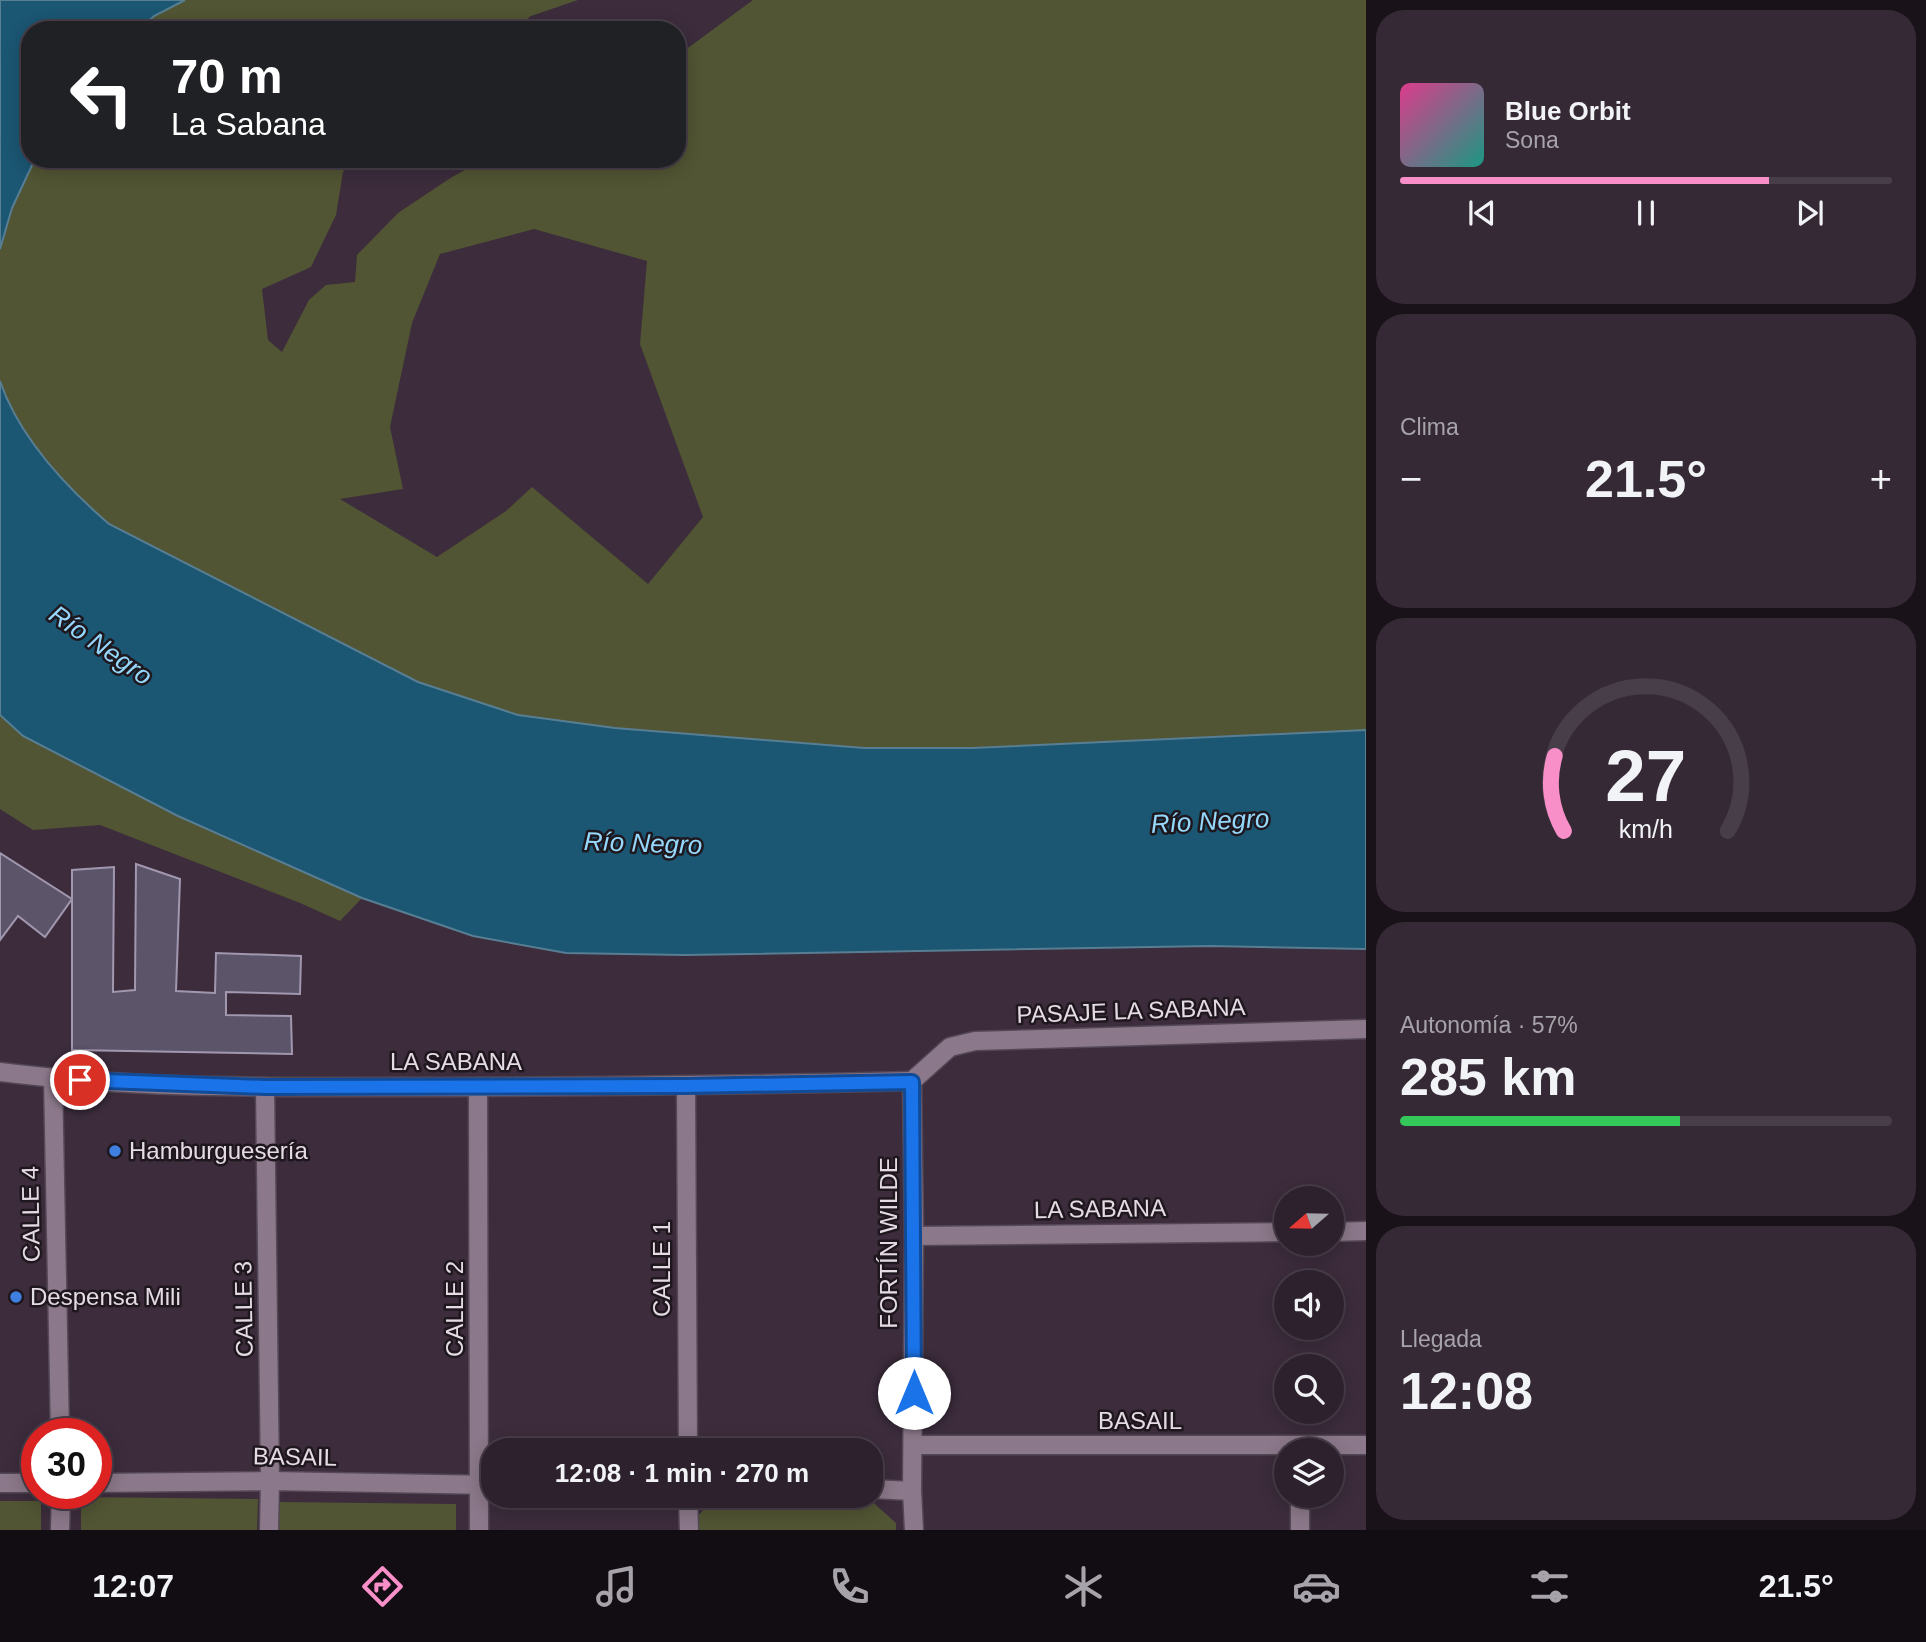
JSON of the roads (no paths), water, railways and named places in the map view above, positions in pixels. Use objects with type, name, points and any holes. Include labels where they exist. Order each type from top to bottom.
[{"type":"street","name":"PASAJE LA SABANA","points":[[912,1082],[950,1047],[975,1041],[1366,1029]]},
{"type":"street","name":"LA SABANA","points":[[0,1072],[53,1079],[265,1087],[685,1086],[912,1082]]},
{"type":"street","name":"CALLE 4","points":[[53,1079],[60,1418]]},
{"type":"street","name":"FORTÍN WILDE","points":[[912,1082],[914,1530]]},
{"type":"street","name":"CALLE 1","points":[[685,1086],[688,1438]]},
{"type":"street","name":"CALLE 3","points":[[265,1087],[269,1530]]},
{"type":"street","name":"CALLE 2","points":[[478,1087],[486,1438]]},
{"type":"street","points":[[1344,1232],[1366,1231]]},
{"type":"street","name":"LA SABANA","points":[[914,1236],[1274,1232]]},
{"type":"street","name":"BASAIL","points":[[914,1445],[1274,1448]]},
{"type":"street","name":"BASAIL","points":[[1344,1446],[1366,1445]]},
{"type":"street","name":"BASAIL","points":[[112,1483],[270,1481],[481,1485]]},
{"type":"street","points":[[0,1483],[21,1483]]},
{"type":"street","points":[[883,1490],[912,1491]]},
{"type":"street","name":"CALLE 2","points":[[480,1530],[483,1508]]},
{"type":"street","points":[[689,1508],[690,1530]]},
{"type":"street","points":[[1300,1508],[1300,1530]]},
{"type":"street","points":[[60,1530],[61,1509]]},
{"type":"water","points":[[0,0],[185,0],[149,21],[21,21],[21,168],[31,168],[12,208],[0,249]]},
{"type":"water","name":"Río Negro","points":[[0,381],[8,402],[31,441],[60,477],[109,524],[418,682],[518,715],[615,728],[864,748],[972,748],[1366,730],[1366,949],[1211,946],[684,955],[566,953],[473,936],[362,898],[178,816],[23,736],[0,715]]},
{"type":"place","name":"Hamburguesería","points":[[115,1151]]},
{"type":"place","name":"Despensa Mili","points":[[16,1297]]}]
